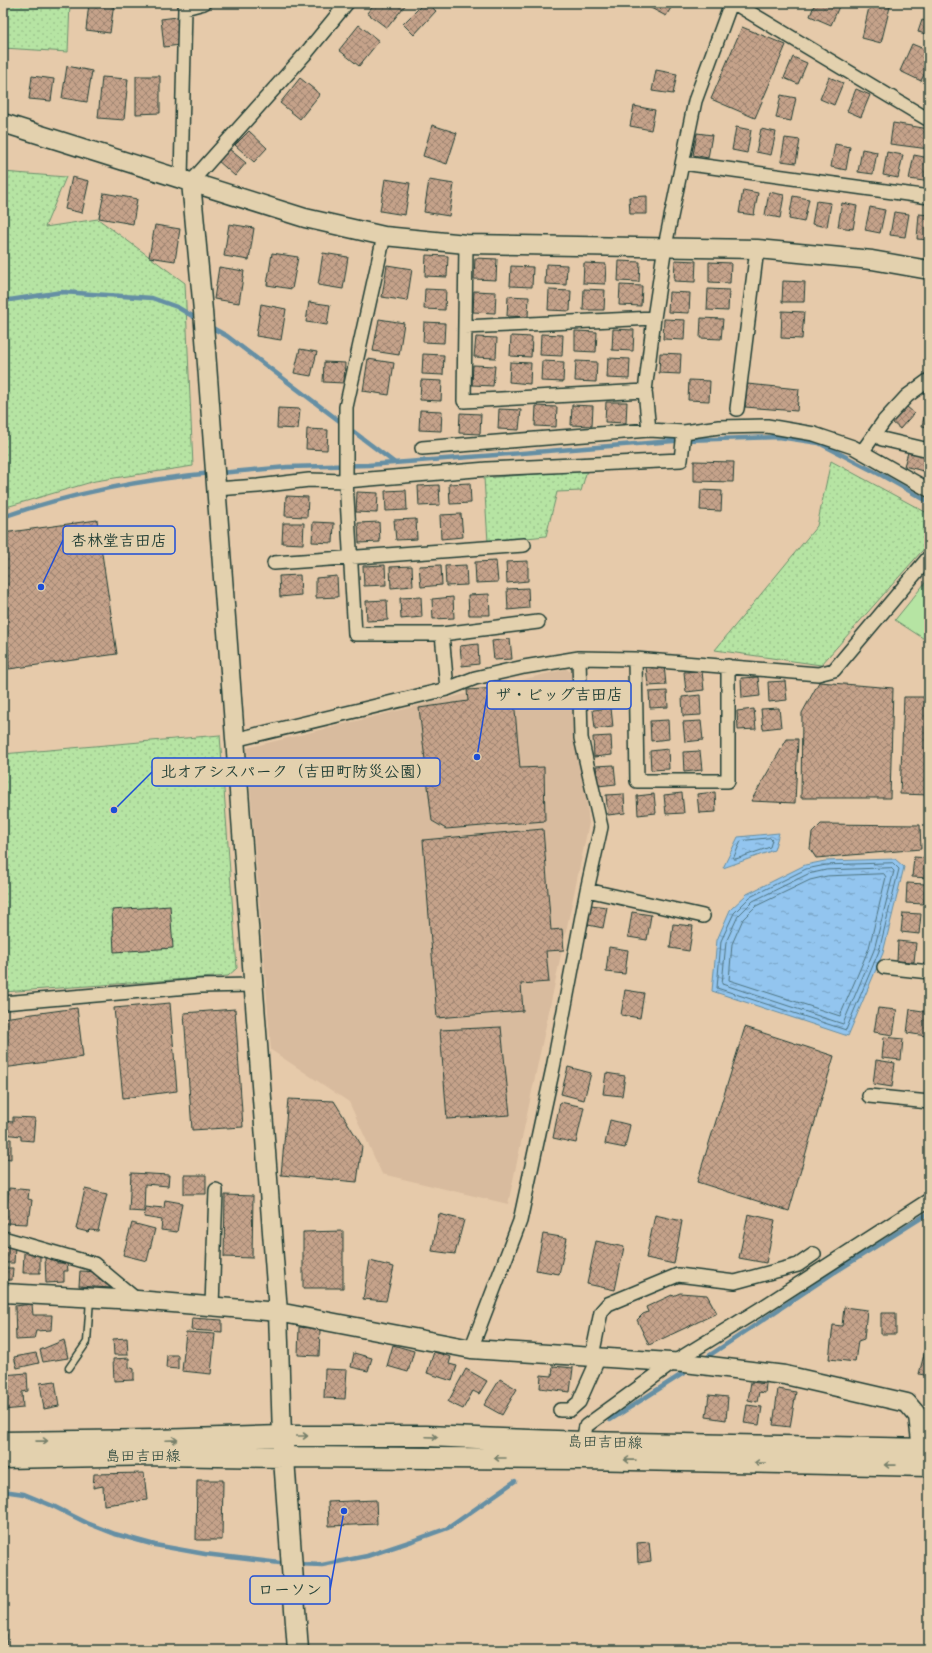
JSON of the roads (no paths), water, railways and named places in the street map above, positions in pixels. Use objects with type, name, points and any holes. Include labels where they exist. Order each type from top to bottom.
[{"type":"main road","name":"島田吉田線","points":[[3,1442],[282,1436],[426,1436],[927,1455]]},
{"type":"main road","points":[[282,1436],[298,1650]]},
{"type":"main road","name":"島田吉田線","points":[[3,1458],[159,1455],[284,1458],[590,1459],[927,1455]]},
{"type":"street","points":[[204,3],[185,8],[186,180],[203,311],[278,1312],[282,1436]]},
{"type":"street","points":[[186,180],[307,52],[347,3]]},
{"type":"street","points":[[649,430],[645,391],[665,246],[695,101],[731,3]]},
{"type":"street","points":[[734,3],[929,120]]},
{"type":"street","points":[[3,123],[186,180],[256,204],[305,218],[384,236],[466,244],[757,248],[872,260],[929,270]]},
{"type":"street","points":[[683,164],[929,198]]},
{"type":"street","points":[[384,236],[346,407],[346,478],[355,634],[442,634],[538,622]]},
{"type":"street","points":[[466,244],[464,401],[645,391]]},
{"type":"street","points":[[737,408],[757,248]]},
{"type":"street","points":[[465,327],[654,318]]},
{"type":"street","points":[[862,452],[884,421],[907,396],[929,380]]},
{"type":"street","points":[[422,448],[649,430],[683,432],[719,427],[767,426],[814,434],[853,447],[929,490]]},
{"type":"street","points":[[216,486],[258,486],[309,480],[487,469],[681,460],[683,432]]},
{"type":"street","points":[[882,440],[929,450]]},
{"type":"street","points":[[274,563],[524,545]]},
{"type":"street","points":[[234,740],[447,689],[475,678],[524,667],[579,658],[635,659],[818,674],[834,670],[929,557]]},
{"type":"street","points":[[442,634],[447,689]]},
{"type":"street","points":[[471,1349],[520,1221],[553,1068],[587,890],[602,827],[581,738],[579,658]]},
{"type":"street","points":[[635,659],[637,781],[728,781],[728,666]]},
{"type":"street","points":[[587,890],[703,916]]},
{"type":"street","points":[[884,967],[929,972]]},
{"type":"street","points":[[3,1003],[200,986],[253,985]]},
{"type":"street","points":[[869,1096],[929,1100]]},
{"type":"street","points":[[212,1306],[216,1190]]},
{"type":"street","points":[[583,1442],[586,1426],[760,1309],[929,1200]]},
{"type":"street","points":[[3,1238],[94,1264],[137,1300]]},
{"type":"street","points":[[560,1410],[570,1410],[579,1402],[596,1357],[600,1312],[608,1304],[678,1275],[735,1282],[798,1265],[814,1254]]},
{"type":"street","points":[[3,1293],[137,1300],[278,1312],[471,1349],[680,1362],[785,1375],[907,1403],[918,1416],[927,1455]]},
{"type":"lane","points":[[69,1368],[86,1342],[90,1298]]},
{"type":"water","points":[[779,833],[774,850],[723,868],[738,837]]},
{"type":"water","points":[[895,859],[904,867],[883,953],[848,1036],[712,991],[717,940],[730,910],[747,894],[805,865],[825,861]]},
{"type":"waterway","points":[[3,301],[62,292],[152,298],[177,307],[199,320]]},
{"type":"waterway","points":[[209,326],[227,336],[395,463]]},
{"type":"waterway","points":[[220,473],[287,467],[368,465],[686,440],[779,437],[819,443],[929,502]]},
{"type":"waterway","points":[[3,517],[54,501],[133,483],[212,473]]},
{"type":"waterway","points":[[704,1359],[835,1272],[929,1213]]},
{"type":"waterway","points":[[610,1420],[690,1369]]},
{"type":"waterway","points":[[297,1564],[322,1565],[367,1556],[448,1528],[515,1481]]},
{"type":"waterway","points":[[3,1491],[24,1494],[115,1534],[155,1545],[205,1554],[288,1564]]},
{"type":"place","name":"杏林堂吉田店","points":[[41,587]]},
{"type":"place","name":"ザ・ビッグ吉田店","points":[[477,757]]},
{"type":"place","name":"北オアシスパーク（吉田町防災公園）","points":[[114,810]]},
{"type":"place","name":"ローソン","points":[[344,1511]]}]
